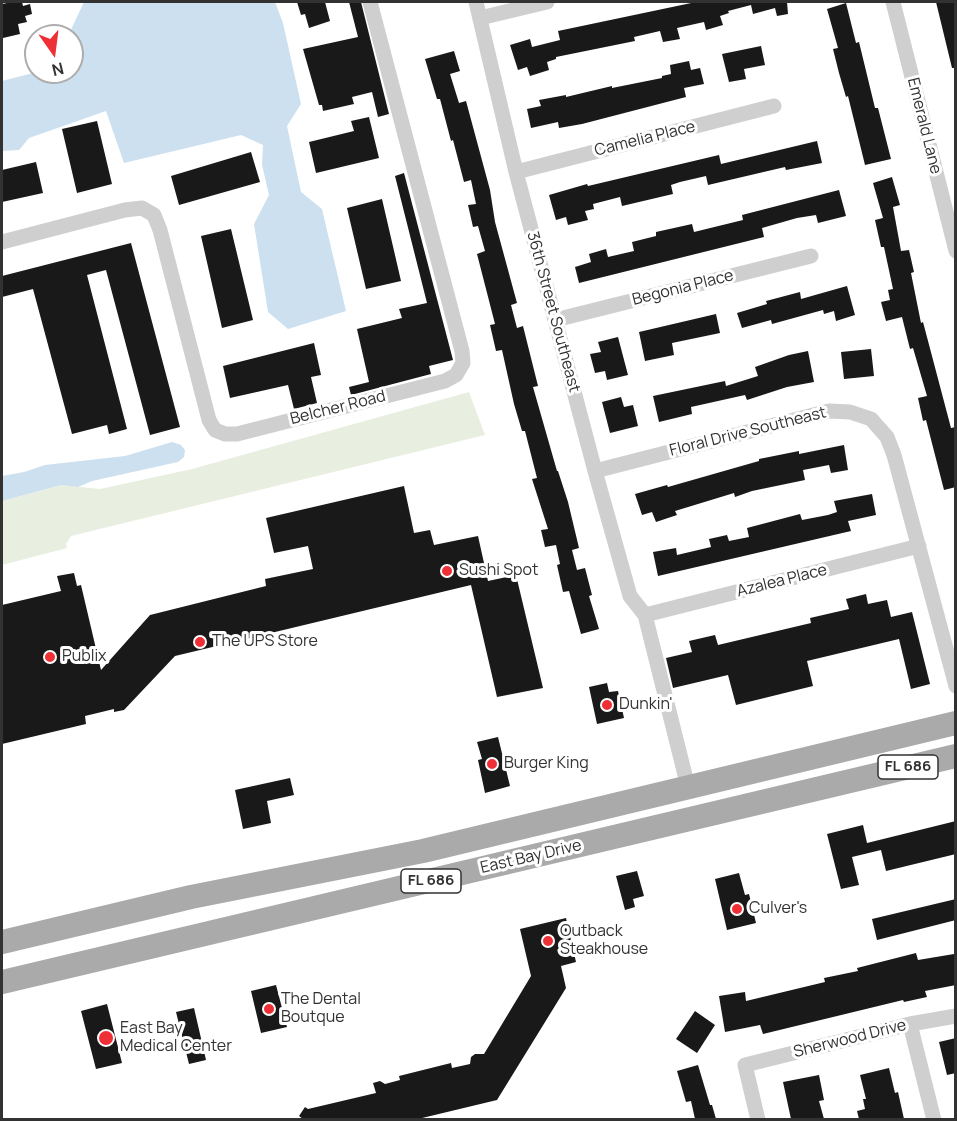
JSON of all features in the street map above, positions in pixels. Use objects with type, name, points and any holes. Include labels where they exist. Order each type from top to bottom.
[{"type":"main road","name":"East Bay Drive","points":[[2,942],[191,897],[423,851],[956,723]]},
{"type":"main road","name":"East Bay Drive","points":[[2,982],[956,756]]},
{"type":"main road","points":[[711,815],[755,771]]},
{"type":"street","name":"Belcher Road","points":[[2,242],[125,210],[142,208],[154,215],[163,241],[209,420],[215,430],[225,434],[237,434],[422,387],[445,381],[456,375],[462,363],[462,351],[370,2]]},
{"type":"street","name":"36th Street Southeast","points":[[476,2],[516,172],[595,471],[630,596],[645,615],[688,787]]},
{"type":"street","points":[[480,18],[547,2]]},
{"type":"street","name":"Emerald Lane","points":[[893,2],[956,251]]},
{"type":"street","name":"Camelia Place","points":[[516,172],[774,106]]},
{"type":"street","name":"Begonia Place","points":[[555,320],[811,256]]},
{"type":"street","name":"Floral Drive Southeast","points":[[595,471],[829,411],[850,412],[871,419],[887,437],[894,455],[956,686]]},
{"type":"street","name":"Azalea Place","points":[[645,615],[919,546]]},
{"type":"street","name":"Sherwood Drive","points":[[759,1119],[745,1065],[910,1023],[956,1016]]},
{"type":"street","points":[[910,1023],[933,1119]]},
{"type":"green space","points":[[469,392],[485,435],[71,536],[66,544],[67,548],[2,565],[2,501],[61,485],[100,489],[192,469]]},
{"type":"water","points":[[84,2],[275,2],[283,23],[301,104],[287,126],[301,192],[322,209],[346,311],[288,329],[268,312],[254,224],[269,195],[262,165],[263,145],[241,135],[124,163],[106,111],[29,138],[19,150],[2,151],[2,81],[24,75],[24,84],[84,84],[84,24],[74,24]]},
{"type":"water","points":[[172,442],[181,445],[185,450],[184,457],[178,462],[92,481],[78,487],[61,485],[2,501],[2,476],[45,465],[125,456]]},
{"type":"building","points":[[22,2],[23,6],[30,4],[32,14],[25,16],[27,22],[18,24],[20,34],[3,38],[2,4]]},
{"type":"building","points":[[297,2],[325,2],[330,21],[309,28],[305,14],[301,15]]},
{"type":"building","points":[[349,2],[361,2],[389,114],[378,117],[372,92],[352,97],[354,104],[323,111],[322,105],[319,105],[303,49],[358,37]]},
{"type":"building","points":[[696,2],[787,2],[788,14],[777,16],[775,8],[753,14],[751,5],[728,11],[729,13],[720,16],[723,25],[706,30],[704,22],[677,28],[680,39],[663,42],[660,31],[634,37],[635,41],[556,57],[547,62],[549,70],[530,76],[527,67],[518,70],[510,45],[530,39],[532,47],[560,40],[558,31]]},
{"type":"building","points":[[936,2],[956,2],[956,68],[952,68]]},
{"type":"building","points":[[846,3],[891,159],[865,165],[848,96],[846,97],[833,49],[838,48],[827,9]]},
{"type":"building","points":[[761,46],[765,65],[744,69],[746,79],[729,82],[722,54]]},
{"type":"building","points":[[454,51],[460,71],[450,74],[459,103],[466,101],[517,303],[511,305],[517,328],[523,326],[538,386],[533,387],[568,502],[579,548],[572,550],[577,570],[585,568],[592,595],[589,596],[599,629],[581,634],[569,591],[563,592],[557,565],[560,564],[556,545],[545,547],[541,530],[548,529],[532,479],[537,478],[525,431],[522,431],[514,404],[502,350],[496,351],[490,325],[495,324],[477,254],[485,251],[478,226],[473,227],[468,205],[476,204],[471,180],[464,182],[440,99],[437,99],[425,59]]},
{"type":"building","points":[[689,61],[691,70],[700,68],[704,84],[684,88],[686,97],[582,124],[559,128],[558,122],[531,128],[527,109],[541,106],[539,100],[566,95],[566,97],[612,86],[612,88],[662,78],[662,76],[671,74],[670,65]]},
{"type":"building","points":[[369,117],[379,158],[316,173],[309,142],[354,131],[351,121]]},
{"type":"building","points":[[97,121],[112,184],[77,193],[62,129]]},
{"type":"building","points":[[817,141],[822,163],[786,170],[785,167],[708,185],[706,176],[680,182],[671,185],[673,194],[622,206],[620,197],[593,204],[594,209],[585,211],[588,220],[568,225],[566,217],[556,220],[549,195],[587,184],[588,186],[719,155],[721,164]]},
{"type":"building","points":[[251,152],[260,182],[179,205],[171,176]]},
{"type":"building","points":[[36,162],[43,193],[2,202],[2,170]]},
{"type":"building","points":[[404,173],[453,360],[429,366],[431,374],[351,395],[349,387],[369,382],[357,329],[402,318],[399,309],[427,303],[395,176]]},
{"type":"building","points":[[892,177],[900,205],[893,207],[901,251],[909,250],[921,323],[923,322],[951,428],[956,427],[956,487],[944,490],[926,420],[923,421],[918,398],[927,396],[913,348],[910,349],[902,317],[886,321],[881,302],[890,300],[888,290],[893,289],[884,247],[881,247],[875,220],[883,218],[873,183]]},
{"type":"building","points":[[839,190],[846,216],[818,223],[816,215],[797,218],[762,228],[764,237],[579,283],[575,267],[591,262],[589,254],[606,249],[608,257],[634,251],[632,242],[656,236],[656,232],[692,224],[694,232],[743,220],[742,215]]},
{"type":"building","points":[[382,199],[401,281],[366,289],[347,208]]},
{"type":"building","points":[[231,229],[253,320],[222,328],[201,236]]},
{"type":"building","points":[[131,243],[180,427],[150,435],[106,270],[87,275],[127,429],[109,434],[107,425],[72,434],[33,289],[2,297],[2,276]]},
{"type":"building","points":[[847,286],[855,315],[836,321],[834,311],[824,314],[823,310],[772,324],[771,320],[742,328],[737,313],[767,304],[766,301],[800,292],[801,299]]},
{"type":"building","points":[[716,314],[720,333],[672,343],[674,355],[645,361],[639,332]]},
{"type":"building","points":[[618,337],[628,375],[607,380],[605,371],[595,373],[590,354],[601,352],[598,342]]},
{"type":"building","points":[[314,343],[321,375],[311,377],[317,403],[294,409],[288,385],[230,398],[223,366]]},
{"type":"building","points":[[871,349],[874,376],[844,379],[841,352]]},
{"type":"building","points":[[808,351],[814,382],[787,387],[747,400],[745,395],[691,407],[692,414],[659,422],[653,396],[725,381],[726,386],[758,376],[755,367]]},
{"type":"building","points":[[621,397],[624,407],[633,405],[638,426],[610,433],[602,402]]},
{"type":"building","points":[[844,445],[848,470],[831,473],[829,465],[803,470],[805,480],[752,491],[735,497],[734,493],[675,511],[677,515],[656,522],[652,512],[642,515],[635,494],[667,485],[668,487],[759,461],[759,459]]},
{"type":"building","points":[[404,486],[414,533],[430,530],[434,545],[478,536],[488,581],[516,575],[543,688],[497,697],[471,585],[175,656],[124,710],[114,712],[114,709],[85,716],[86,724],[2,744],[2,605],[61,591],[57,576],[74,573],[77,586],[81,585],[101,670],[150,615],[266,586],[265,579],[313,569],[308,546],[274,553],[266,518]]},
{"type":"building","points":[[872,494],[876,515],[848,521],[851,531],[658,576],[653,552],[676,548],[677,555],[711,547],[709,539],[727,535],[729,541],[749,537],[747,528],[800,514],[802,520],[828,515],[837,512],[834,501]]},
{"type":"building","points":[[866,594],[868,604],[887,600],[891,617],[912,612],[930,684],[911,689],[899,639],[807,661],[813,686],[736,705],[728,675],[673,688],[666,658],[692,652],[689,641],[715,635],[718,645],[811,623],[810,618],[849,609],[846,599]]},
{"type":"building","name":"Dunkin'","points":[[607,683],[609,692],[618,691],[624,718],[597,724],[589,687]]},
{"type":"building","name":"Burger King","points":[[498,737],[510,786],[485,793],[478,760],[482,759],[477,742]]},
{"type":"building","points":[[290,778],[294,795],[267,801],[271,823],[243,829],[235,790]]},
{"type":"building","points":[[956,821],[956,854],[886,871],[881,850],[852,857],[859,885],[841,889],[827,834],[863,825],[867,843]]},
{"type":"building","points":[[637,871],[644,896],[633,899],[635,907],[625,910],[616,876]]},
{"type":"building","name":"Culver's","points":[[739,873],[745,895],[749,894],[756,923],[727,930],[715,879]]},
{"type":"building","points":[[956,899],[956,920],[877,940],[872,919]]},
{"type":"building","points":[[566,918],[576,962],[561,966],[566,988],[497,1100],[418,1119],[303,1119],[299,1116],[305,1107],[308,1109],[376,1093],[373,1083],[380,1081],[385,1084],[400,1080],[399,1076],[451,1063],[452,1068],[470,1064],[471,1057],[475,1054],[484,1054],[531,976],[520,929]]},
{"type":"building","points":[[916,953],[918,960],[954,954],[956,985],[925,991],[927,997],[904,1002],[903,1000],[763,1034],[760,1025],[725,1032],[719,996],[745,992],[746,1001],[825,982],[824,978],[858,971],[857,968]]},
{"type":"building","name":"The Dental Boutque","points":[[276,985],[287,1027],[261,1033],[251,991]]},
{"type":"building","points":[[107,1004],[122,1063],[96,1069],[81,1011]]},
{"type":"building","points":[[194,1008],[206,1060],[189,1064],[176,1012]]},
{"type":"building","points":[[695,1011],[715,1025],[697,1053],[676,1039]]},
{"type":"building","points":[[956,1038],[956,1073],[947,1075],[939,1042]]},
{"type":"building","points":[[698,1065],[716,1119],[695,1119],[691,1101],[686,1102],[677,1071]]},
{"type":"building","points":[[889,1068],[895,1093],[898,1092],[904,1119],[859,1119],[857,1111],[865,1109],[863,1099],[866,1099],[860,1075]]},
{"type":"building","points":[[819,1075],[824,1100],[819,1101],[824,1119],[791,1119],[783,1082]]},
{"type":"place","name":"Sushi Spot","points":[[447,571]]},
{"type":"place","name":"The UPS Store","points":[[200,642]]},
{"type":"place","name":"Publix","points":[[50,657]]},
{"type":"place","name":"Dunkin'","points":[[607,705]]},
{"type":"place","name":"Burger King","points":[[492,764]]},
{"type":"place","name":"Culver's","points":[[737,909]]},
{"type":"place","name":"Outback Steakhouse","points":[[548,941]]},
{"type":"place","name":"The Dental Boutque","points":[[269,1009]]},
{"type":"place","name":"East Bay Medical Center","points":[[106,1038]]}]
